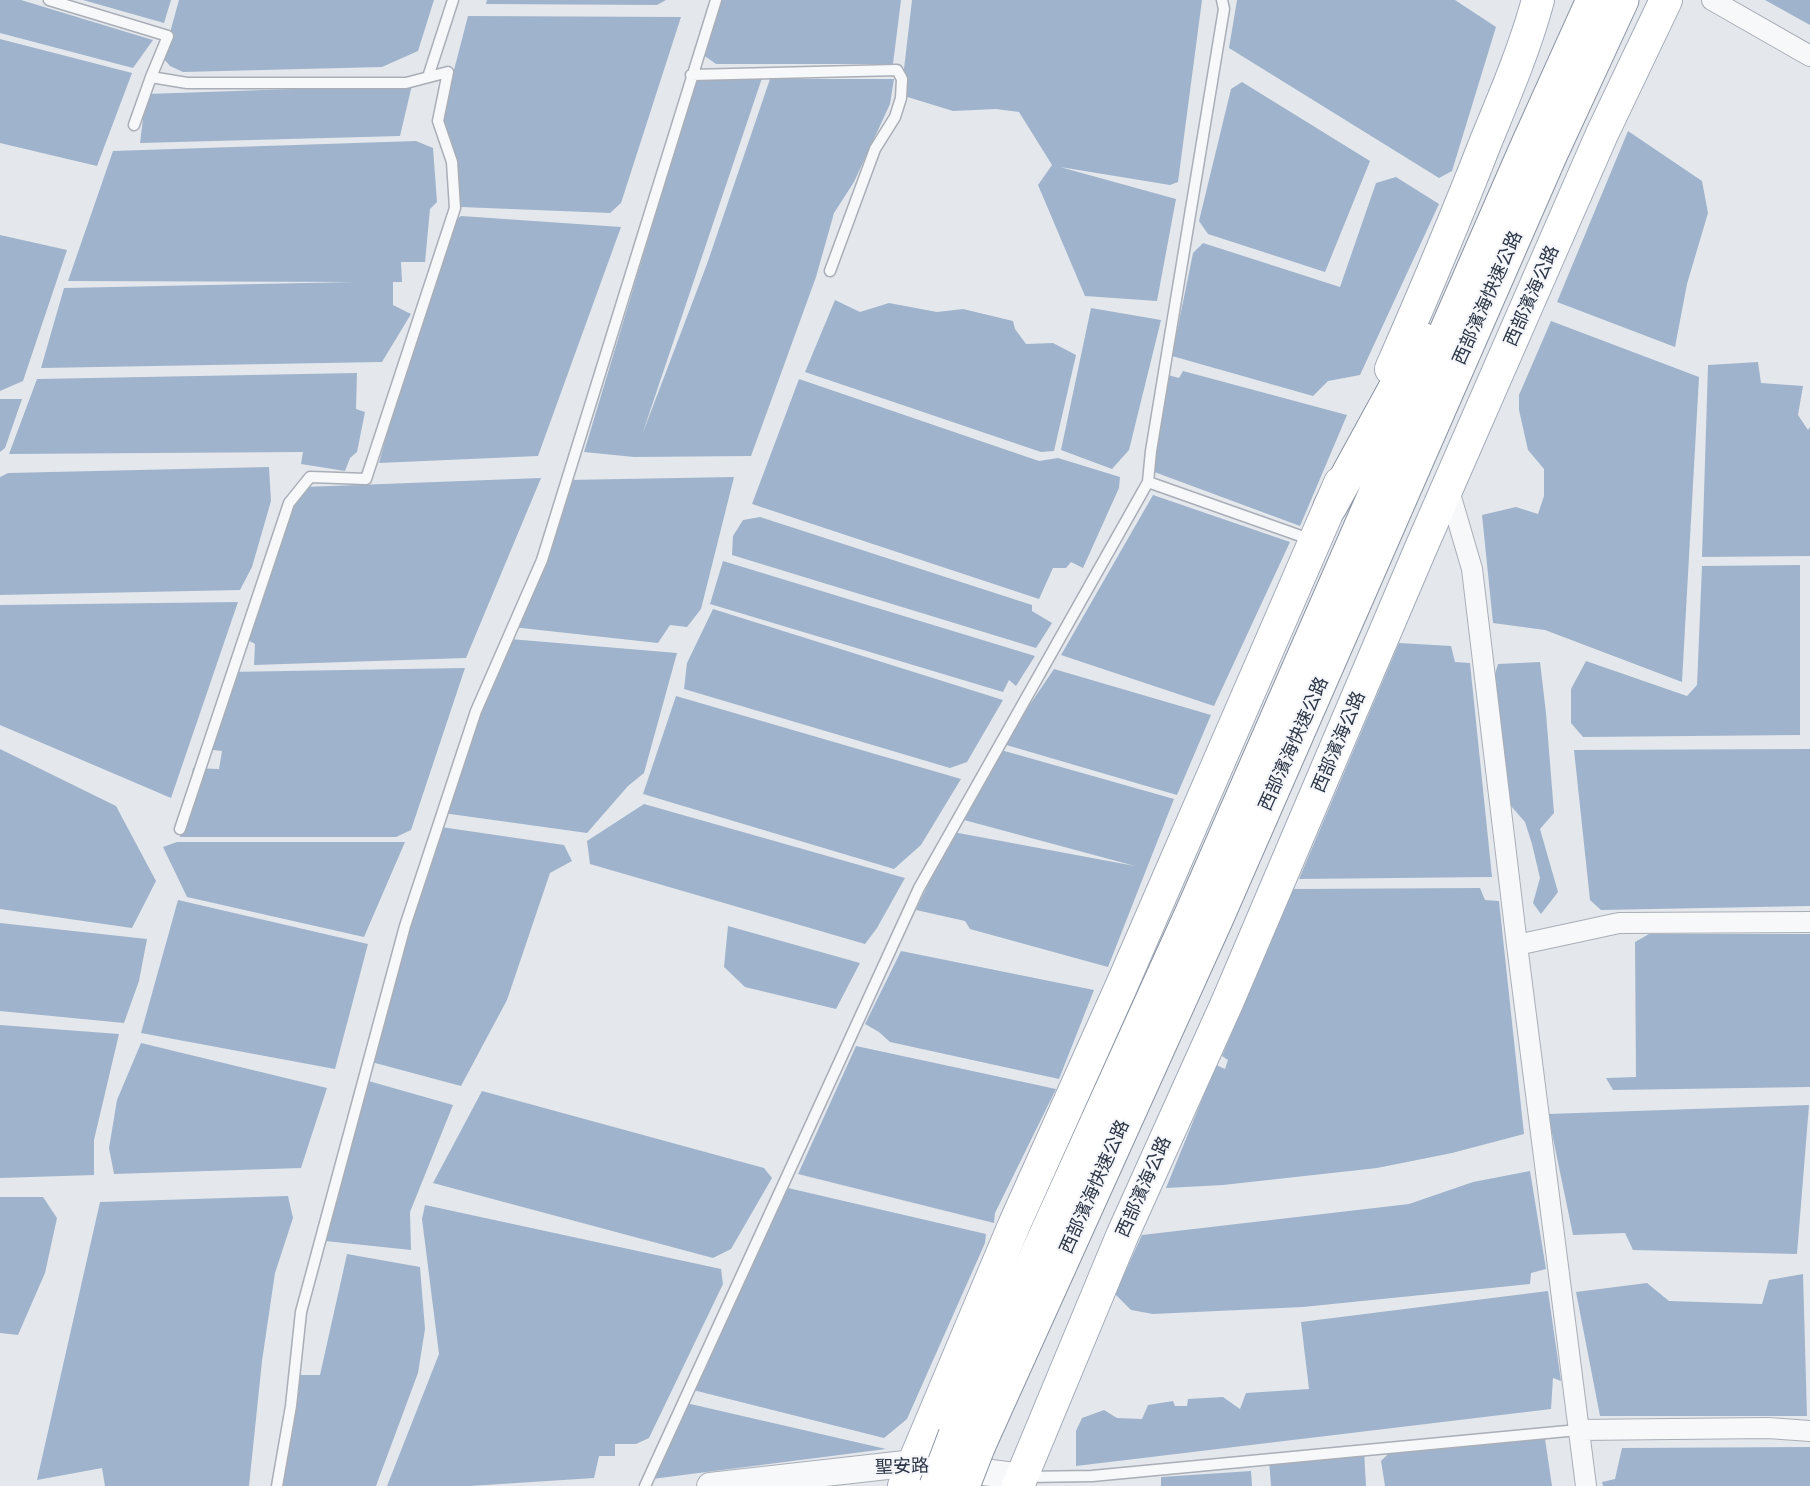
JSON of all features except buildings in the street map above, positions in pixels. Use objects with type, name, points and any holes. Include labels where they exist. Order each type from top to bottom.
[{"type":"highway","points":[[1330,507],[1425,333],[1501,164],[1587,0]]},
{"type":"highway","name":"西部濱海快速公路","points":[[963,1486],[967,1440],[1203,888],[1593,0]]},
{"type":"highway","name":"西部濱海快速公路","points":[[918,1478],[967,1440],[1216,920],[1550,156],[1622,0]]},
{"type":"main road","points":[[918,1478],[1015,1223],[1121,987],[1437,265],[1511,79],[1538,0]]},
{"type":"main road","name":"西部濱海公路","points":[[1020,1481],[1122,1236],[1232,992],[1448,487],[1602,134],[1666,0]]},
{"type":"street","points":[[1712,0],[1810,56]]},
{"type":"street","points":[[1448,487],[1472,569],[1586,1486]]},
{"type":"street","points":[[1517,945],[1618,923],[1810,922]]},
{"type":"street","points":[[1578,1430],[1768,1428],[1810,1431]]},
{"type":"street","name":"聖安路","points":[[710,1486],[918,1478],[1020,1481]]},
{"type":"lane","points":[[49,0],[168,36],[134,125]]},
{"type":"lane","points":[[428,77],[453,0]]},
{"type":"lane","points":[[277,1486],[291,1406],[301,1312],[405,926],[476,711],[542,560],[716,0]]},
{"type":"lane","points":[[645,1486],[919,888],[1148,482],[1151,451],[1224,9],[1222,0]]},
{"type":"lane","points":[[692,75],[897,70],[902,79],[902,98],[895,117],[875,149],[830,271]]},
{"type":"lane","points":[[151,77],[187,84],[406,83],[448,72],[438,121],[452,162],[455,208],[366,479],[310,477],[289,503],[180,829]]},
{"type":"lane","points":[[1148,482],[1316,542]]},
{"type":"lane","points":[[1020,1481],[1578,1430]]},
{"type":"water","points":[[0,0],[21,0],[153,40],[133,68],[0,33]]},
{"type":"water","points":[[83,0],[171,0],[164,23]]},
{"type":"water","points":[[179,0],[434,0],[418,51],[382,67],[183,72],[170,66],[163,58]]},
{"type":"water","points":[[487,0],[666,0],[657,5],[486,4]]},
{"type":"water","points":[[714,0],[901,0],[893,64],[716,64],[699,52]]},
{"type":"water","points":[[912,0],[1202,0],[1178,182],[1170,185],[1060,167],[1176,199],[1157,301],[1085,296],[1038,185],[1052,165],[1019,112],[996,109],[953,111],[901,95]]},
{"type":"water","points":[[1237,0],[1455,0],[1496,27],[1452,171],[1439,178],[1229,48]]},
{"type":"water","points":[[1765,0],[1810,0],[1810,25]]},
{"type":"water","points":[[468,16],[681,17],[621,203],[610,213],[461,207],[441,120]]},
{"type":"water","points":[[0,39],[132,73],[97,166],[0,143]]},
{"type":"water","points":[[697,77],[762,78],[642,435],[707,264],[770,79],[894,79],[890,104],[854,182],[834,213],[816,277],[751,456],[634,457],[584,452]]},
{"type":"water","points":[[1242,82],[1370,161],[1325,272],[1208,234],[1199,221],[1231,89]]},
{"type":"water","points":[[412,85],[400,136],[140,143],[146,94]]},
{"type":"water","points":[[1628,131],[1702,181],[1708,213],[1687,284],[1675,347],[1557,302]]},
{"type":"water","points":[[416,141],[433,148],[437,202],[430,209],[425,262],[401,262],[402,282],[393,282],[393,305],[411,314],[382,362],[41,368],[64,288],[355,282],[68,281],[113,151]]},
{"type":"water","points":[[1396,177],[1439,204],[1360,375],[1328,381],[1313,396],[1172,356],[1193,253],[1203,243],[1340,287],[1376,183]]},
{"type":"water","points":[[461,216],[621,227],[538,456],[379,463],[442,229]]},
{"type":"water","points":[[0,235],[67,250],[23,381],[0,391]]},
{"type":"water","points":[[835,300],[860,312],[889,303],[937,312],[963,309],[1013,321],[1015,329],[1026,344],[1053,343],[1076,355],[1054,451],[1041,452],[805,372]]},
{"type":"water","points":[[1091,308],[1161,320],[1129,450],[1112,469],[1061,450]]},
{"type":"water","points":[[1551,321],[1699,377],[1682,682],[1545,630],[1493,623],[1482,515],[1516,507],[1538,514],[1544,496],[1544,469],[1528,450],[1519,410],[1519,395]]},
{"type":"water","points":[[1758,362],[1761,383],[1803,386],[1798,415],[1808,430],[1810,427],[1810,556],[1702,557],[1708,365]]},
{"type":"water","points":[[1183,371],[1347,415],[1300,526],[1149,470],[1168,375],[1179,378]]},
{"type":"water","points":[[357,373],[356,409],[365,412],[357,452],[350,458],[345,471],[301,464],[303,452],[9,454],[37,379]]},
{"type":"water","points":[[799,379],[1039,461],[1058,458],[1120,477],[1119,488],[1083,568],[1071,562],[1066,568],[1053,568],[1039,599],[752,504]]},
{"type":"water","points":[[0,399],[22,399],[5,448],[0,452]]},
{"type":"water","points":[[269,467],[271,501],[252,567],[240,590],[0,595],[0,477],[8,473]]},
{"type":"water","points":[[734,477],[701,609],[687,627],[670,625],[658,643],[512,627],[567,480]]},
{"type":"water","points":[[541,478],[466,658],[254,665],[255,644],[244,638],[287,498],[304,487]]},
{"type":"water","points":[[1153,495],[1290,542],[1214,706],[1061,655]]},
{"type":"water","points":[[760,517],[1032,605],[1032,611],[1052,623],[1036,648],[732,555],[733,536],[743,520]]},
{"type":"water","points":[[723,561],[1035,656],[1016,686],[1009,680],[1003,692],[710,604]]},
{"type":"water","points":[[1800,565],[1800,735],[1583,737],[1571,723],[1571,689],[1586,661],[1687,696],[1697,685],[1702,566]]},
{"type":"water","points":[[238,602],[171,798],[0,725],[0,605]]},
{"type":"water","points":[[713,609],[1003,700],[967,762],[950,768],[684,689],[687,663]]},
{"type":"water","points":[[510,639],[677,653],[644,773],[628,786],[587,833],[443,813]]},
{"type":"water","points":[[1399,643],[1451,646],[1455,662],[1470,663],[1492,877],[1299,879]]},
{"type":"water","points":[[1540,662],[1554,813],[1540,829],[1558,892],[1541,914],[1533,903],[1540,878],[1532,844],[1525,822],[1510,805],[1494,677],[1498,664]]},
{"type":"water","points":[[465,668],[411,830],[396,837],[180,837],[193,768],[219,769],[222,751],[204,749],[226,672]]},
{"type":"water","points":[[1054,669],[1211,715],[1177,795],[1003,744]]},
{"type":"water","points":[[676,696],[961,779],[921,845],[894,869],[643,794]]},
{"type":"water","points":[[0,749],[116,806],[156,881],[132,928],[0,909]]},
{"type":"water","points":[[1810,749],[1810,906],[1601,910],[1590,900],[1574,750]]},
{"type":"water","points":[[1001,750],[1174,799],[1108,967],[970,929],[965,921],[916,910],[953,832],[1135,866],[964,820],[962,813]]},
{"type":"water","points":[[644,804],[905,878],[877,928],[865,944],[590,864],[587,841]]},
{"type":"water","points":[[441,827],[564,845],[572,861],[550,873],[507,1000],[461,1086],[364,1060]]},
{"type":"water","points":[[177,842],[405,842],[364,937],[187,897],[163,847]]},
{"type":"water","points":[[1480,888],[1485,900],[1499,901],[1524,1134],[1452,1153],[1377,1168],[1223,1185],[1166,1188],[1216,1065],[1225,1069],[1228,1060],[1222,1056],[1293,889]]},
{"type":"water","points":[[178,900],[368,944],[335,1069],[141,1033]]},
{"type":"water","points":[[0,923],[147,939],[139,981],[124,1023],[0,1011]]},
{"type":"water","points":[[728,926],[860,963],[836,1009],[745,987],[724,967]]},
{"type":"water","points":[[1649,934],[1810,934],[1810,1087],[1613,1090],[1606,1078],[1636,1077],[1635,942]]},
{"type":"water","points":[[901,951],[1094,990],[1059,1079],[890,1042],[865,1024]]},
{"type":"water","points":[[0,1025],[119,1034],[94,1140],[94,1175],[0,1178]]},
{"type":"water","points":[[141,1043],[327,1088],[301,1168],[114,1174],[109,1148],[117,1100]]},
{"type":"water","points":[[856,1046],[1056,1089],[995,1213],[994,1223],[798,1174]]},
{"type":"water","points":[[365,1080],[453,1105],[410,1212],[411,1250],[316,1240]]},
{"type":"water","points":[[482,1091],[764,1168],[772,1178],[731,1249],[713,1258],[433,1183]]},
{"type":"water","points":[[1809,1105],[1797,1254],[1633,1250],[1625,1233],[1573,1235],[1548,1114]]},
{"type":"water","points":[[1530,1171],[1546,1269],[1531,1273],[1530,1284],[1303,1307],[1153,1314],[1131,1310],[1115,1294],[1142,1235],[1409,1204],[1473,1182]]},
{"type":"water","points":[[788,1188],[986,1234],[985,1243],[907,1419],[884,1438],[693,1390]]},
{"type":"water","points":[[288,1196],[293,1218],[275,1273],[262,1361],[249,1486],[105,1486],[102,1468],[37,1480],[100,1202]]},
{"type":"water","points":[[0,1197],[43,1197],[57,1218],[45,1273],[18,1335],[0,1333]]},
{"type":"water","points":[[425,1205],[721,1269],[723,1284],[649,1438],[636,1444],[615,1444],[615,1456],[599,1456],[594,1478],[470,1486],[387,1486],[439,1354],[422,1219]]},
{"type":"water","points":[[347,1254],[420,1267],[425,1329],[418,1373],[376,1486],[279,1486],[293,1431],[297,1375],[320,1375]]},
{"type":"water","points":[[1803,1274],[1807,1416],[1600,1416],[1576,1292],[1647,1283],[1669,1301],[1762,1304],[1769,1280]]},
{"type":"water","points":[[1548,1291],[1561,1381],[1553,1378],[1551,1409],[1076,1466],[1076,1431],[1082,1418],[1104,1410],[1117,1418],[1142,1419],[1148,1405],[1173,1401],[1175,1406],[1187,1406],[1188,1399],[1223,1397],[1240,1409],[1246,1393],[1309,1389],[1301,1322]]},
{"type":"water","points":[[686,1403],[886,1449],[652,1479]]},
{"type":"water","points":[[1545,1439],[1552,1486],[1385,1486],[1381,1461],[1389,1453]]},
{"type":"water","points":[[1810,1447],[1810,1486],[1603,1486],[1602,1482],[1615,1479],[1622,1448]]},
{"type":"water","points":[[1364,1450],[1366,1486],[1271,1486],[1269,1460]]},
{"type":"water","points":[[1251,1471],[1252,1486],[1161,1486],[1161,1477]]}]
